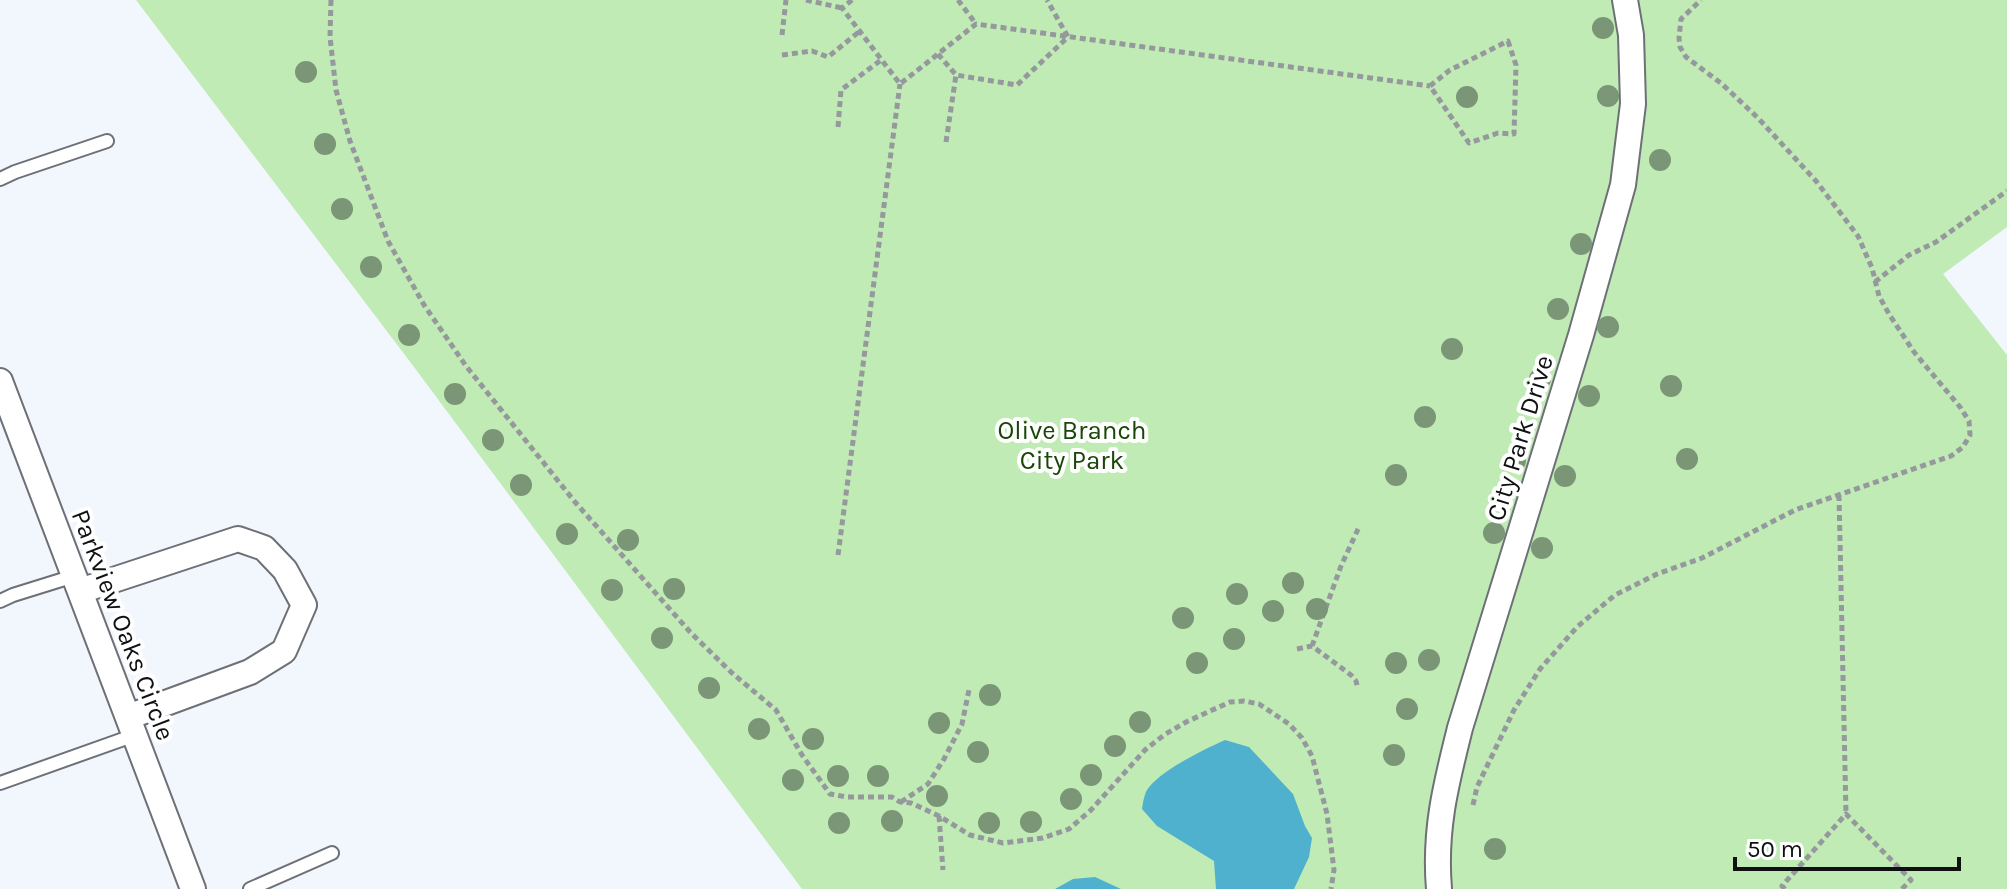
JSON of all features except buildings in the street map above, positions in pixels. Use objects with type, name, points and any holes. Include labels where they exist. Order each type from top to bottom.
[{"type":"street","name":"City Park Drive","points":[[1439,889],[1438,840],[1444,794],[1460,728],[1581,335],[1623,185],[1633,104],[1631,35],[1625,0]]},
{"type":"street","name":"Parkview Oaks Circle","points":[[0,381],[193,889]]},
{"type":"street","points":[[77,584],[238,539],[264,548],[285,570],[304,605],[284,651],[250,672],[132,726]]},
{"type":"lane","points":[[0,179],[107,141]]},
{"type":"lane","points":[[0,601],[13,595],[77,584]]},
{"type":"lane","points":[[0,783],[132,726]]},
{"type":"lane","points":[[250,889],[332,853]]},
{"type":"path","points":[[331,0],[330,37],[336,90],[350,141],[388,241],[424,305],[466,366],[575,502],[691,633],[776,710],[802,755],[830,794],[892,797],[939,816],[970,835],[1003,843],[1043,838],[1069,829],[1091,810],[1145,750],[1164,735],[1230,702],[1244,701],[1259,704],[1289,724],[1312,756],[1327,814],[1334,870],[1331,889]]},
{"type":"path","points":[[782,35],[786,0]]},
{"type":"path","points":[[806,0],[842,8],[900,84]]},
{"type":"path","points":[[842,8],[852,0]]},
{"type":"path","points":[[958,0],[976,24],[1430,86],[1450,70],[1508,41],[1516,65],[1514,134],[1498,133],[1469,143],[1430,86]]},
{"type":"path","points":[[1047,0],[1068,37]]},
{"type":"path","points":[[1470,814],[1477,787],[1514,710],[1540,669],[1577,627],[1615,595],[1657,574],[1702,558],[1795,510],[1951,456],[1963,447],[1970,435],[1969,421],[1960,407],[1914,352],[1879,296],[1872,268],[1858,236],[1816,181],[1758,118],[1722,84],[1686,57],[1680,47],[1681,19],[1701,0]]},
{"type":"path","points":[[838,555],[900,84],[976,24]]},
{"type":"path","points":[[782,55],[812,51],[828,57],[860,31]]},
{"type":"path","points":[[938,54],[956,75],[1017,85],[1068,37]]},
{"type":"path","points":[[838,127],[841,90],[881,60]]},
{"type":"path","points":[[946,142],[956,75]]},
{"type":"path","points":[[1875,282],[1909,255],[1936,242],[2007,191]]},
{"type":"path","points":[[1785,889],[1782,886],[1846,814],[1839,495]]},
{"type":"path","points":[[1312,646],[1341,566],[1359,527]]},
{"type":"path","points":[[1297,649],[1312,646],[1351,675],[1358,689]]},
{"type":"path","points":[[900,802],[928,784],[944,759],[962,724],[969,690]]},
{"type":"path","points":[[1846,814],[1911,880],[1902,889]]},
{"type":"path","points":[[939,816],[943,870]]},
{"type":"green space","name":"Olive Branch City Park","points":[[136,0],[2007,0],[2007,227],[1943,274],[2007,355],[2007,889],[802,889],[414,367]]},
{"type":"water","points":[[1225,740],[1249,747],[1293,794],[1312,838],[1309,857],[1294,889],[1216,889],[1214,861],[1157,826],[1142,809],[1147,790],[1161,775]]},
{"type":"water","points":[[1095,877],[1121,889],[1055,889],[1073,879]]}]
